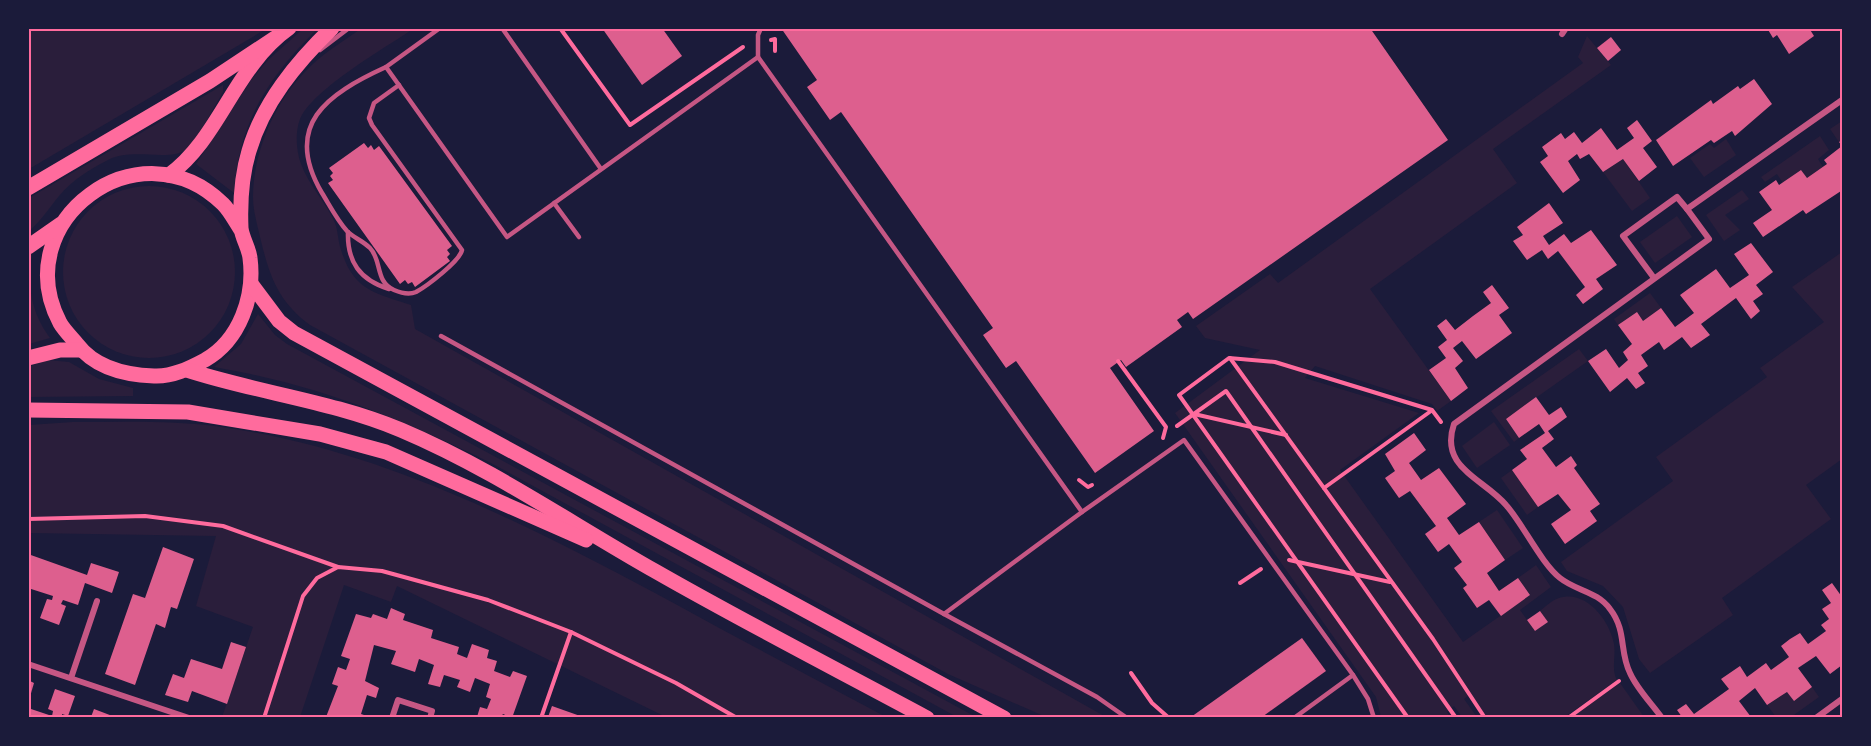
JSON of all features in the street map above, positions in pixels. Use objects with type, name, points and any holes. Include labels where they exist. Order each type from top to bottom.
[{"type":"main road","points":[[28,188],[180,99],[289,28]]},
{"type":"main road","points":[[241,230],[243,182],[249,152],[260,123],[293,69],[332,28]]},
{"type":"main road","points":[[169,175],[197,150],[238,82],[275,38]]},
{"type":"main road","points":[[144,173],[169,175],[198,185],[224,204],[241,230],[250,256],[252,285],[245,312],[231,337],[212,356],[187,370],[159,376],[131,375],[105,366],[81,350],[60,323],[49,291],[50,256],[62,224],[76,204],[96,188],[119,177],[144,173]]},
{"type":"main road","points":[[28,247],[62,224]]},
{"type":"main road","points":[[252,285],[279,321],[294,333],[998,714]]},
{"type":"main road","points":[[28,358],[60,350],[81,350]]},
{"type":"main road","points":[[187,370],[333,406],[399,429],[500,478],[655,571],[927,717]]},
{"type":"main road","points":[[28,410],[188,412],[320,434],[386,452],[655,571]]},
{"type":"street","points":[[1687,209],[1842,100]]},
{"type":"street","points":[[1653,278],[1623,236],[1677,196],[1709,239],[1454,424],[1450,435],[1452,453],[1468,475],[1505,503],[1558,577],[1589,592],[1608,606],[1620,623],[1630,673],[1662,717]]},
{"type":"street","points":[[71,678],[97,601]]},
{"type":"street","points":[[28,664],[189,717]]},
{"type":"street","points":[[1816,717],[1842,699]]},
{"type":"street","points":[[392,717],[398,700],[432,711],[430,717]]},
{"type":"lane","points":[[293,69],[349,28]]},
{"type":"lane","points":[[392,289],[382,280],[374,254],[369,247],[348,232],[315,180],[307,162],[308,129],[317,113],[328,103],[364,77],[386,67],[440,28]]},
{"type":"lane","points":[[502,28],[601,169]]},
{"type":"lane","points":[[761,28],[757,43],[758,57],[1082,512]]},
{"type":"lane","points":[[386,67],[507,237],[758,57]]},
{"type":"lane","points":[[348,232],[347,248],[357,270],[376,285],[408,294],[417,291],[458,261],[462,250],[369,118],[374,104],[399,85]]},
{"type":"lane","points":[[554,203],[579,237]]},
{"type":"lane","points":[[441,336],[1097,697],[1127,717]]},
{"type":"lane","points":[[944,614],[1184,440],[1353,675],[1368,699],[1374,717]]},
{"type":"lane","points":[[1294,717],[1353,675]]},
{"type":"lane","points":[[998,714],[1009,717]]},
{"type":"path","points":[[560,28],[630,126],[744,46],[775,39],[775,54]]},
{"type":"path","points":[[1408,717],[1179,395],[1229,358],[1275,362],[1432,410],[1450,435]]},
{"type":"path","points":[[1229,358],[1324,488],[1485,717]]},
{"type":"path","points":[[1154,442],[1226,391],[1456,717]]},
{"type":"path","points":[[1324,488],[1432,410]]},
{"type":"path","points":[[1193,414],[1286,435]]},
{"type":"path","points":[[1073,471],[1088,487],[1097,483]]},
{"type":"path","points":[[28,519],[145,516],[223,526],[338,567],[382,571],[428,583],[488,600],[571,632],[676,683],[737,717]]},
{"type":"path","points":[[1271,561],[1276,558],[1391,582]]},
{"type":"path","points":[[264,717],[303,596],[317,578],[338,567]]},
{"type":"path","points":[[541,717],[571,632]]},
{"type":"path","points":[[1131,673],[1152,703],[1169,717]]},
{"type":"path","points":[[1568,717],[1630,673]]},
{"type":"shaded area","points":[[29,28],[266,28],[266,29],[29,169]]},
{"type":"shaded area","points":[[362,28],[413,29],[351,70],[319,95],[307,107],[300,119],[297,136],[298,153],[304,172],[331,215],[346,264],[359,282],[376,293],[411,305],[415,329],[1106,717],[1046,717],[948,674],[310,325],[299,316],[277,288],[264,254],[253,203],[257,164],[267,130],[293,85],[317,60]]},
{"type":"shaded area","points":[[303,29],[317,29],[284,66],[259,103],[242,144],[234,193],[196,164],[251,80],[268,60]]},
{"type":"shaded area","points":[[1587,36],[1611,65],[1493,149],[1517,183],[1370,289],[1451,401],[1437,411],[1432,404],[1315,366],[1305,378],[1419,413],[1340,470],[1463,642],[1530,595],[1518,578],[1536,565],[1551,587],[1520,610],[1535,631],[1548,622],[1540,611],[1554,600],[1569,596],[1587,603],[1602,617],[1612,635],[1614,672],[1617,680],[1565,717],[1487,717],[1470,694],[1464,699],[1477,717],[1462,717],[1454,706],[1447,712],[1450,717],[1381,717],[1376,697],[1175,413],[1260,350],[1205,338],[1196,326],[1270,274],[1278,283],[1583,63],[1578,57]]},
{"type":"shaded area","points":[[223,85],[223,92],[192,146],[174,154],[119,156],[101,163],[70,185],[29,231],[29,198]]},
{"type":"shaded area","points":[[1842,121],[1842,140],[1839,142],[1830,129]]},
{"type":"shaded area","points":[[1820,136],[1829,150],[1818,159],[1823,167],[1807,178],[1801,170],[1783,183],[1777,174],[1765,182],[1761,177]]},
{"type":"shaded area","points":[[1726,139],[1736,155],[1704,177],[1690,158],[1710,144],[1714,148]]},
{"type":"shaded area","points":[[1623,159],[1650,198],[1632,211],[1603,172]]},
{"type":"shaded area","points":[[149,186],[182,192],[197,200],[210,211],[221,224],[229,239],[235,272],[229,305],[221,320],[210,333],[197,344],[182,352],[149,358],[116,352],[101,344],[88,333],[77,320],[69,305],[63,272],[69,239],[77,224],[88,211],[101,200],[116,192]]},
{"type":"shaded area","points":[[1742,190],[1749,199],[1725,215],[1740,230],[1724,241],[1706,215]]},
{"type":"shaded area","points":[[1677,216],[1692,237],[1655,263],[1640,242]]},
{"type":"shaded area","points":[[1842,252],[1842,459],[1806,485],[1831,519],[1722,598],[1733,615],[1650,673],[1639,659],[1623,607],[1603,586],[1567,571],[1561,562],[1673,481],[1656,457],[1767,377],[1760,368],[1824,322],[1792,287]]},
{"type":"shaded area","points":[[32,254],[30,288],[32,298],[38,318],[50,338],[29,344],[28,256]]},
{"type":"shaded area","points":[[1650,293],[1661,308],[1643,321],[1637,312],[1618,325],[1614,319]]},
{"type":"shaded area","points":[[258,314],[275,335],[287,344],[976,717],[957,717],[456,446],[389,417],[323,393],[252,374],[214,367],[241,344]]},
{"type":"shaded area","points":[[1579,349],[1588,361],[1506,419],[1519,438],[1514,442],[1491,411]]},
{"type":"shaded area","points":[[47,360],[69,362],[99,379],[133,388],[133,396],[29,397],[28,367]]},
{"type":"shaded area","points":[[73,422],[167,422],[222,427],[283,438],[343,454],[401,474],[458,496],[570,548],[886,717],[666,717],[397,586],[391,602],[344,585],[300,717],[222,717],[253,627],[196,606],[216,536],[29,533],[29,425]]},
{"type":"shaded area","points":[[1494,422],[1510,445],[1477,468],[1462,446]]},
{"type":"shaded area","points":[[1512,470],[1538,507],[1527,515],[1501,478]]},
{"type":"shaded area","points":[[1497,510],[1523,548],[1505,560],[1479,522]]},
{"type":"shaded area","points":[[1620,683],[1644,717],[1572,717]]},
{"type":"shaded area","points":[[1812,687],[1819,697],[1791,717],[1776,717],[1767,705],[1787,692],[1794,700]]},
{"type":"building","points":[[602,28],[662,28],[682,56],[642,85]]},
{"type":"building","points":[[781,28],[1370,28],[1448,140],[1193,319],[1188,312],[1177,320],[1182,327],[1126,367],[1121,360],[1110,368],[1154,431],[1095,473],[1016,361],[1006,368],[983,335],[993,328],[841,112],[830,120],[807,87],[817,80]]},
{"type":"building","points":[[1767,28],[1809,28],[1814,36],[1789,54],[1777,35],[1773,38]]},
{"type":"building","points":[[1611,37],[1621,50],[1608,61],[1597,48]]},
{"type":"building","points":[[1754,79],[1772,104],[1735,136],[1732,131],[1714,143],[1711,140],[1673,166],[1656,140],[1711,100],[1713,104],[1738,86],[1740,89]]},
{"type":"building","points":[[1637,120],[1652,141],[1643,148],[1657,167],[1639,181],[1623,159],[1603,172],[1589,154],[1580,159],[1577,154],[1568,161],[1580,180],[1563,193],[1540,162],[1548,156],[1542,147],[1561,133],[1565,139],[1574,132],[1582,143],[1601,128],[1617,150],[1634,138],[1627,128]]},
{"type":"building","points":[[364,143],[368,148],[371,145],[374,150],[379,146],[452,246],[447,250],[450,254],[447,257],[450,261],[415,287],[412,282],[408,284],[405,280],[400,284],[328,183],[333,180],[330,176],[333,173],[329,168]]},
{"type":"building","points":[[1842,146],[1842,193],[1841,191],[1806,214],[1803,210],[1763,237],[1753,223],[1772,210],[1759,192],[1776,180],[1779,185],[1801,170],[1807,178],[1827,164],[1824,160]]},
{"type":"building","points":[[1549,203],[1563,223],[1543,236],[1549,245],[1564,234],[1571,243],[1591,230],[1617,265],[1596,279],[1603,289],[1583,304],[1576,295],[1585,287],[1558,251],[1548,259],[1542,250],[1527,260],[1513,241],[1523,235],[1517,227]]},
{"type":"building","points":[[1751,243],[1773,272],[1756,285],[1763,294],[1753,301],[1760,311],[1751,319],[1736,298],[1701,324],[1710,335],[1691,348],[1682,337],[1664,350],[1659,342],[1641,355],[1648,366],[1638,373],[1645,383],[1636,389],[1627,378],[1610,392],[1588,361],[1606,349],[1619,368],[1628,360],[1623,352],[1632,344],[1618,325],[1637,312],[1643,321],[1661,308],[1675,327],[1694,313],[1680,295],[1716,269],[1730,288],[1749,275],[1734,254]]},
{"type":"building","points":[[1492,285],[1509,308],[1499,315],[1512,333],[1476,359],[1462,341],[1453,348],[1463,361],[1455,368],[1468,388],[1451,401],[1429,370],[1446,358],[1438,347],[1447,340],[1437,326],[1446,319],[1455,330],[1491,303],[1483,292]]},
{"type":"building","points":[[1536,397],[1549,415],[1561,407],[1567,417],[1548,431],[1554,439],[1542,448],[1556,467],[1571,456],[1577,465],[1574,468],[1600,504],[1590,511],[1597,521],[1565,544],[1551,524],[1571,510],[1558,494],[1538,507],[1512,470],[1527,459],[1520,450],[1545,433],[1539,424],[1519,438],[1506,419]]},
{"type":"building","points":[[1414,433],[1426,450],[1409,463],[1421,480],[1439,468],[1466,504],[1447,518],[1459,535],[1479,522],[1505,560],[1487,573],[1499,591],[1518,578],[1530,595],[1501,616],[1489,600],[1477,608],[1463,588],[1467,585],[1454,568],[1462,562],[1449,544],[1438,552],[1425,534],[1436,526],[1410,491],[1399,498],[1385,478],[1395,471],[1385,454]]},
{"type":"building","points":[[163,547],[194,559],[177,609],[171,607],[165,628],[156,624],[135,685],[105,674],[133,594],[145,598]]},
{"type":"building","points":[[28,554],[87,575],[91,563],[119,572],[112,593],[85,583],[78,605],[63,600],[61,604],[66,606],[59,625],[40,618],[47,599],[52,600],[53,596],[28,588]]},
{"type":"building","points":[[1832,583],[1842,597],[1842,665],[1830,674],[1816,656],[1798,668],[1812,687],[1794,701],[1787,692],[1767,705],[1755,688],[1739,701],[1751,717],[1682,717],[1677,710],[1686,704],[1694,714],[1729,689],[1721,679],[1740,666],[1747,677],[1766,663],[1771,670],[1789,657],[1781,646],[1790,639],[1800,633],[1808,644],[1826,631],[1821,625],[1829,619],[1822,609],[1831,603],[1822,590]]},
{"type":"building","points":[[391,608],[405,614],[403,620],[433,630],[431,638],[459,647],[457,654],[467,658],[472,644],[489,650],[487,658],[497,661],[494,671],[510,677],[513,671],[527,676],[512,718],[503,714],[501,717],[477,717],[480,707],[487,709],[491,699],[486,697],[490,684],[475,678],[470,692],[457,687],[460,680],[444,675],[440,687],[428,684],[434,665],[419,659],[415,672],[391,664],[396,651],[374,645],[365,681],[379,688],[376,698],[367,695],[361,714],[370,717],[326,717],[338,686],[332,684],[338,667],[346,670],[350,659],[341,656],[356,614],[371,618],[373,614],[387,619]]},
{"type":"building","points":[[1540,611],[1548,622],[1535,631],[1527,620]]},
{"type":"building","points":[[1302,638],[1326,671],[1262,717],[1191,717]]},
{"type":"building","points":[[231,642],[246,647],[227,704],[192,691],[188,702],[165,695],[173,674],[184,678],[191,659],[222,669]]},
{"type":"building","points":[[28,680],[34,683],[29,700],[28,700]]},
{"type":"building","points":[[55,689],[75,696],[68,716],[62,714],[62,717],[28,717],[28,708],[52,716],[53,711],[48,709]]},
{"type":"building","points":[[552,706],[583,717],[548,717]]},
{"type":"building","points":[[94,709],[115,717],[91,717]]}]
